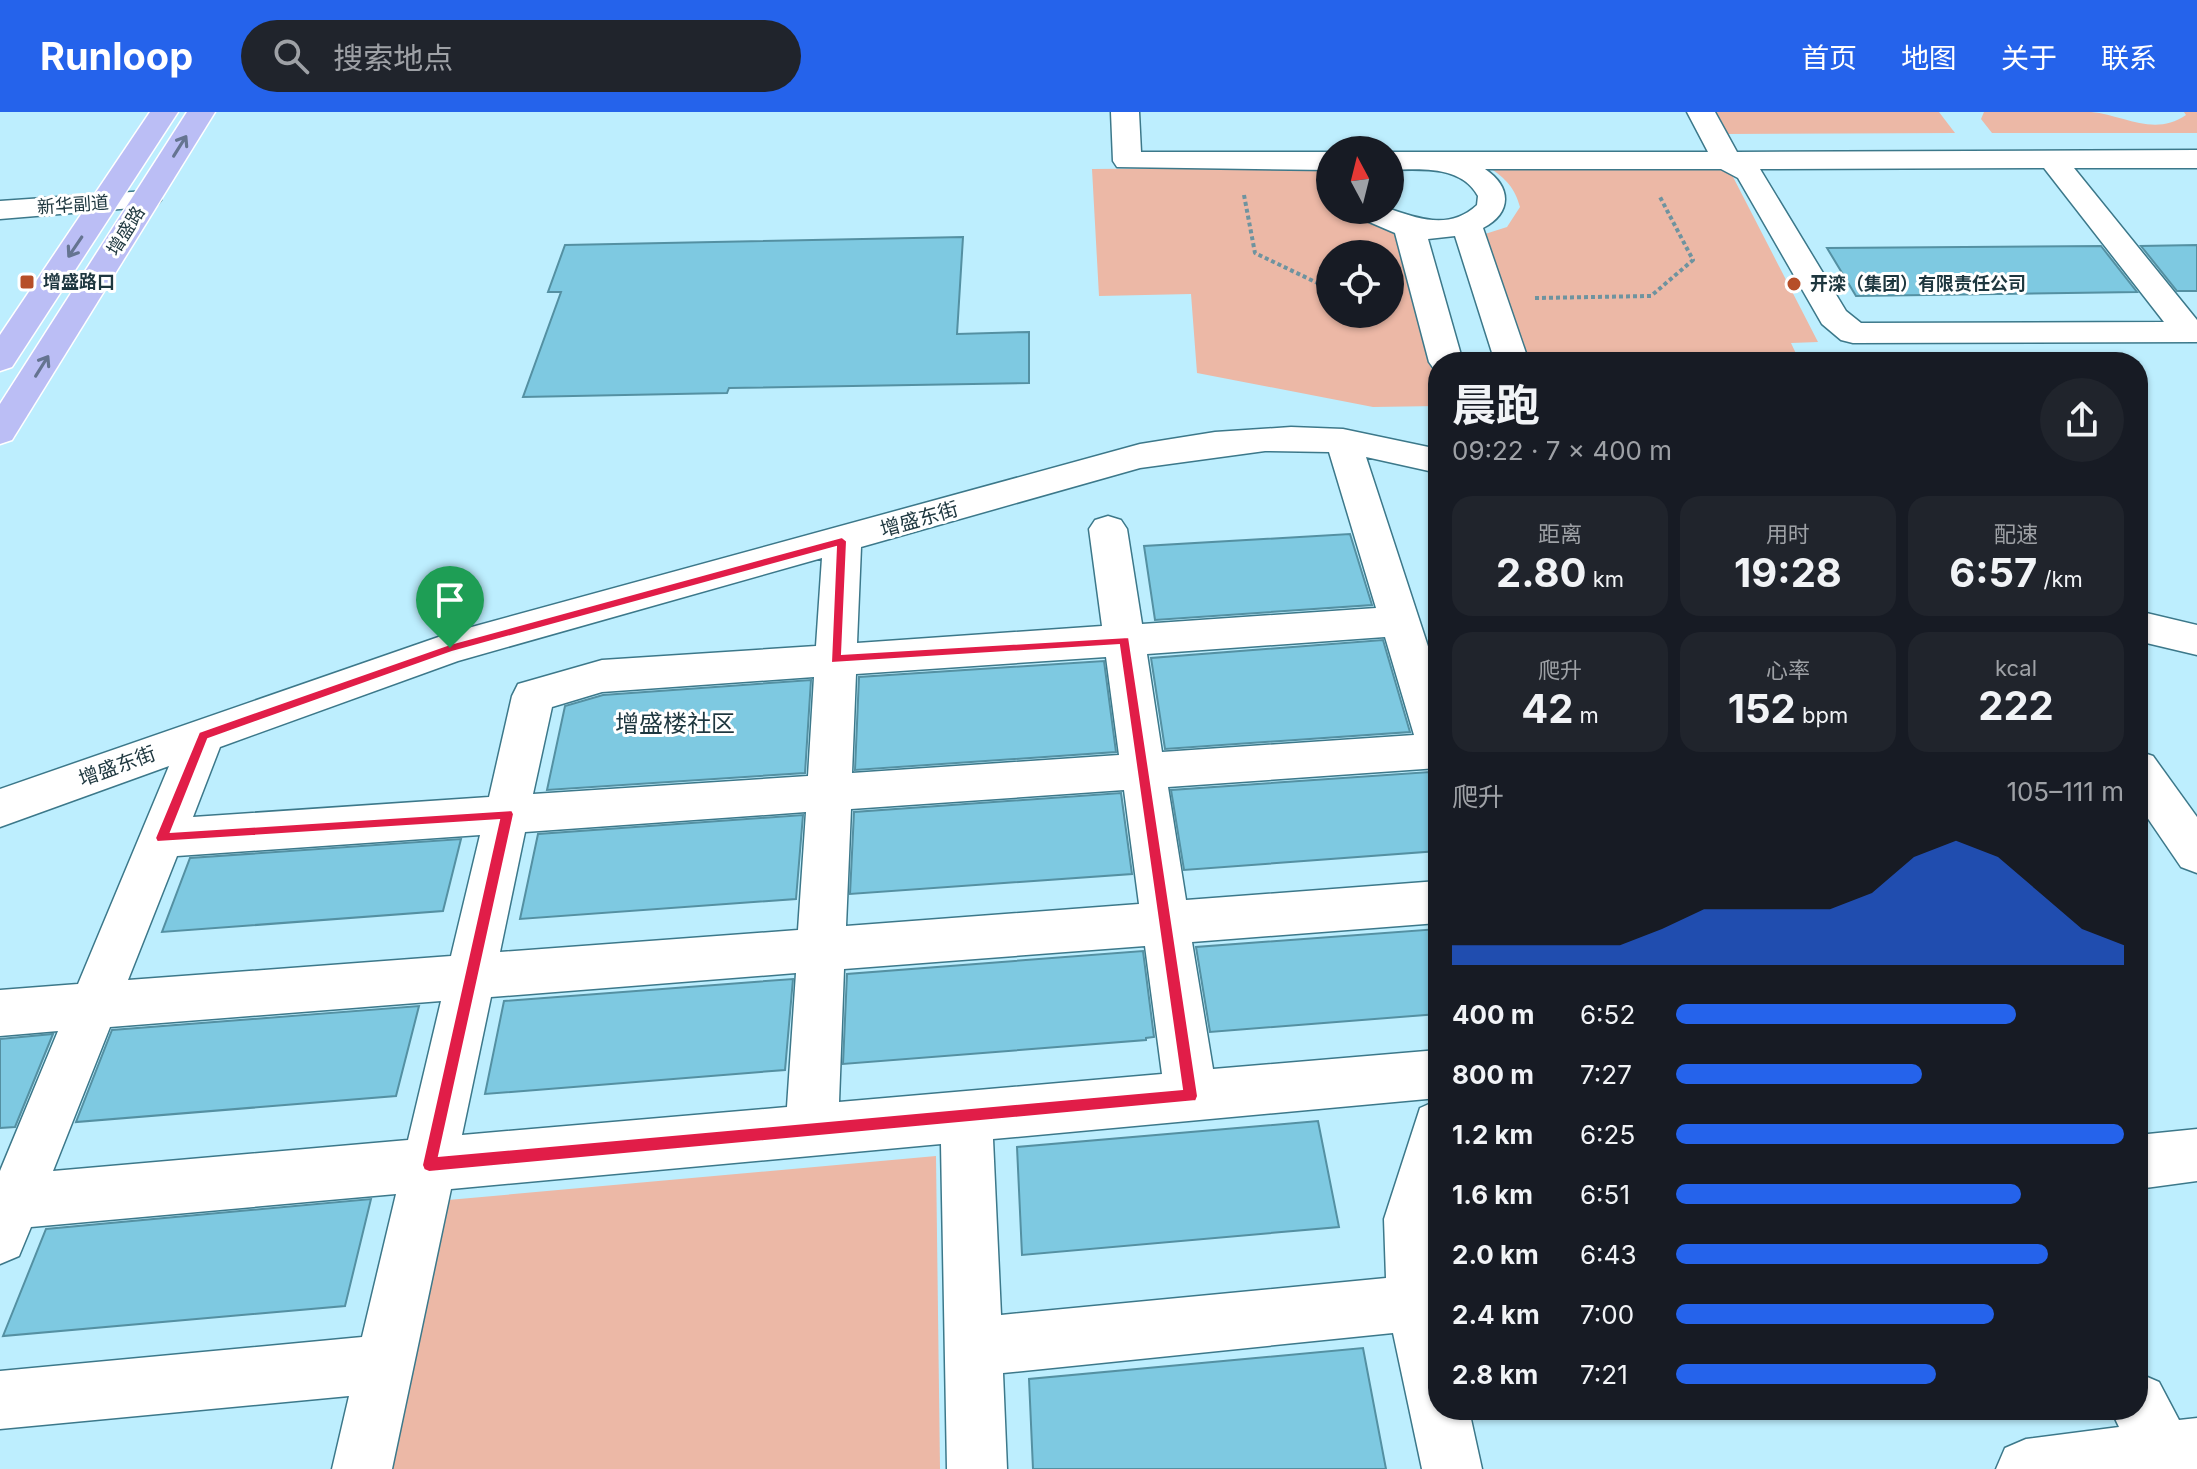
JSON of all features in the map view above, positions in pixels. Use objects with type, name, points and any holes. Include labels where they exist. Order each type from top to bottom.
[{"type":"main road","name":"增盛路","points":[[0,360],[164,112]]},
{"type":"main road","name":"增盛路","points":[[0,432],[201,112]]},
{"type":"street","points":[[1125,112],[1127,161],[1316,161]]},
{"type":"street","points":[[1701,112],[1727,160],[1749,173],[1833,317],[1853,333],[2193,332]]},
{"type":"street","points":[[1404,161],[2197,159]]},
{"type":"street","points":[[2053,160],[2193,332]]},
{"type":"street","points":[[1398,224],[1439,230],[1467,226],[1482,218],[1491,207],[1492,195],[1485,183],[1470,172],[1440,161]]},
{"type":"street","name":"新华副道","points":[[0,210],[146,200]]},
{"type":"street","points":[[1467,226],[1509,352]]},
{"type":"street","points":[[1409,227],[1443,352]]},
{"type":"street","name":"增盛东街","points":[[0,808],[450,648],[1140,456],[1222,441],[1293,438],[1343,441],[1428,459]]},
{"type":"street","points":[[1343,441],[1428,711]]},
{"type":"street","points":[[1108,529],[1191,1096]]},
{"type":"street","points":[[812,1130],[842,541]]},
{"type":"street","points":[[362,1469],[533,696],[602,676],[1400,621]]},
{"type":"street","points":[[2148,628],[2197,640]]},
{"type":"street","points":[[203,736],[5,1214],[429,1165],[1428,1075]]},
{"type":"street","points":[[161,838],[1428,752]]},
{"type":"street","points":[[2148,783],[2197,853]]},
{"type":"street","points":[[0,1013],[1428,903]]},
{"type":"street","points":[[966,1116],[977,1469]]},
{"type":"street","points":[[2148,1161],[2197,1155]]},
{"type":"street","points":[[1428,1160],[1411,1219],[1415,1303],[1428,1362]]},
{"type":"street","points":[[973,1347],[1415,1303]]},
{"type":"street","points":[[0,1400],[385,1364]]},
{"type":"street","points":[[1441,1420],[1452,1469]]},
{"type":"street","points":[[2026,1469],[2168,1443]]},
{"type":"path","points":[[1241,181],[1255,253],[1316,282]]},
{"type":"path","points":[[1490,299],[1651,296],[1693,260],[1659,196]]},
{"type":"shaded area","points":[[1714,112],[1939,112],[1955,133],[1726,134]]},
{"type":"shaded area","points":[[1984,112],[2091,112],[2151,125],[2174,121],[2186,115],[2184,112],[2197,112],[2197,133],[1992,133],[1981,119]]},
{"type":"shaded area","points":[[1316,167],[1316,224],[1383,224],[1394,228],[1397,240],[1316,240],[1316,328],[1404,328],[1404,265],[1428,354],[1428,406],[1373,407],[1197,373],[1191,294],[1099,296],[1092,169]]},
{"type":"shaded area","points":[[1490,168],[1714,168],[1731,173],[1818,342],[1791,343],[1795,352],[1526,352],[1485,234],[1507,227],[1520,207],[1509,184]]},
{"type":"shaded area","points":[[936,1156],[940,1469],[392,1469],[448,1200]]},
{"type":"building","points":[[963,237],[957,334],[1029,332],[1029,383],[729,388],[727,393],[523,397],[561,292],[548,292],[565,245]]},
{"type":"building","points":[[2197,245],[2197,291],[2177,291],[2141,246]]},
{"type":"building","points":[[2101,246],[2137,292],[1856,296],[1827,248]]},
{"type":"building","points":[[1350,534],[1372,605],[1155,620],[1144,546]]},
{"type":"building","points":[[1383,640],[1410,732],[1165,749],[1151,658]]},
{"type":"building","points":[[1104,661],[1116,752],[855,770],[859,677]]},
{"type":"building","points":[[811,680],[805,773],[547,790],[565,706],[603,695]]},
{"type":"building","points":[[1428,772],[1428,852],[1184,870],[1171,790]]},
{"type":"building","points":[[1121,793],[1132,874],[850,894],[854,812]]},
{"type":"building","points":[[803,815],[796,899],[520,919],[538,834]]},
{"type":"building","points":[[461,839],[443,911],[162,932],[190,858]]},
{"type":"building","points":[[1428,930],[1428,1015],[1210,1032],[1196,947]]},
{"type":"building","points":[[1143,951],[1154,1037],[843,1064],[847,974]]},
{"type":"building","points":[[793,979],[785,1070],[485,1094],[504,1001]]},
{"type":"building","points":[[419,1006],[396,1096],[76,1122],[112,1030]]},
{"type":"building","points":[[53,1034],[15,1127],[0,1128],[0,1039]]},
{"type":"building","points":[[1318,1121],[1339,1227],[1022,1255],[1017,1147]]},
{"type":"building","points":[[371,1199],[345,1306],[3,1336],[46,1229]]},
{"type":"building","points":[[1363,1348],[1386,1469],[1033,1469],[1029,1379]]},
{"type":"place","name":"增盛路口","points":[[27,282]]},
{"type":"place","name":"开滦（集团）有限责任公司","points":[[1794,284]]},
{"type":"district","name":"增盛楼社区","points":[[675,724]]},
{"type":"route","points":[[842,541],[836,659],[1125,640],[1191,1096],[429,1165],[507,814],[161,838],[203,736],[450,648],[842,541]]}]
